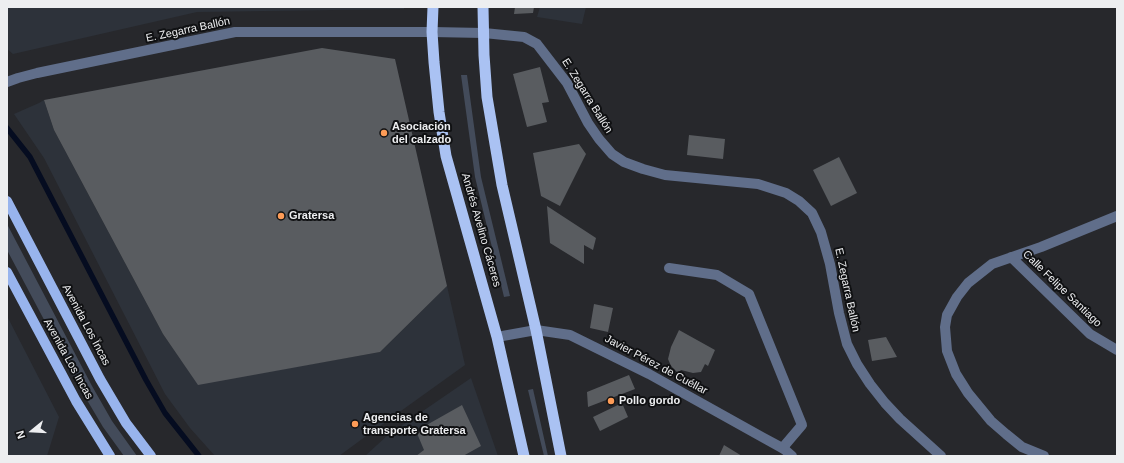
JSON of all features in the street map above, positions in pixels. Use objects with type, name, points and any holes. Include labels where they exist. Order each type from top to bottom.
[{"type":"highway","name":"Andrés Avelino Cáceres","points":[[432,7],[432,32],[439,112],[446,156],[497,337],[524,456]]},
{"type":"highway","points":[[484,7],[487,97],[502,184],[536,330],[562,456]]},
{"type":"main road","name":"Avenida Los Ïncas","points":[[7,201],[104,385],[126,423],[151,456]]},
{"type":"main road","name":"Avenida Los Incas","points":[[7,272],[76,401],[110,456]]},
{"type":"street","name":"E. Zegarra Ballón","points":[[7,82],[37,73],[235,32],[484,32],[524,37],[537,44],[567,83],[598,139],[612,154],[624,162],[665,175],[758,184],[786,193],[799,201],[812,213],[822,232],[830,264],[839,313],[847,344],[856,364],[885,403],[900,419],[941,456]]},
{"type":"street","points":[[1044,456],[1022,447],[991,421],[968,393],[956,374],[947,351],[945,328],[947,315],[957,297],[968,283],[992,264],[1041,247],[1117,216]]},
{"type":"street","name":"Calle Felipe Santiago","points":[[1011,257],[1090,334],[1117,350]]},
{"type":"street","points":[[669,268],[717,275],[749,294],[802,425],[785,445],[784,449]]},
{"type":"street","name":"Javier Pérez de Cuéllar","points":[[497,337],[536,330],[570,335],[649,374],[784,449],[792,456]]},
{"type":"shaded area","points":[[7,7],[404,7],[404,9],[197,12],[13,54],[7,49]]},
{"type":"shaded area","points":[[540,7],[586,7],[582,24],[537,17]]},
{"type":"shaded area","points":[[461,75],[467,75],[481,177],[510,296],[504,297],[475,177]]},
{"type":"shaded area","points":[[44,100],[54,130],[163,334],[198,384],[380,352],[447,286],[465,365],[339,456],[215,456],[190,428],[165,394],[44,158],[14,114]]},
{"type":"shaded area","points":[[7,224],[92,386],[112,421],[137,456],[124,456],[103,427],[84,395],[7,250]]},
{"type":"shaded area","points":[[7,316],[59,417],[47,456],[7,456]]},
{"type":"shaded area","points":[[471,378],[498,456],[365,456],[388,435]]},
{"type":"shaded area","points":[[533,389],[548,456],[544,456],[528,390]]},
{"type":"building","points":[[515,7],[534,7],[533,13],[514,14]]},
{"type":"building","points":[[322,48],[395,59],[447,286],[380,352],[198,385],[163,334],[54,130],[44,100]]},
{"type":"building","points":[[540,67],[549,102],[542,103],[547,122],[527,127],[513,74]]},
{"type":"building","points":[[689,135],[725,139],[723,159],[687,155]]},
{"type":"building","points":[[579,144],[586,154],[560,206],[541,196],[533,153]]},
{"type":"building","points":[[839,157],[857,193],[831,206],[813,170]]},
{"type":"building","points":[[547,206],[596,238],[593,250],[584,245],[584,264],[550,243]]},
{"type":"building","points":[[594,304],[613,308],[608,332],[590,328]]},
{"type":"building","points":[[679,330],[715,350],[708,366],[705,364],[701,372],[693,373],[681,370],[678,373],[671,366],[668,359],[671,347]]},
{"type":"building","points":[[886,337],[897,357],[872,361],[868,340]]},
{"type":"building","points":[[629,375],[635,389],[588,407],[587,392]]},
{"type":"building","points":[[622,403],[628,417],[600,431],[593,417]]},
{"type":"building","points":[[462,405],[481,446],[463,456],[416,456],[424,450],[416,431]]},
{"type":"building","points":[[724,445],[742,456],[719,456]]},
{"type":"waterway","points":[[7,128],[30,157],[146,380],[165,413],[199,456]]},
{"type":"place","name":"Asociación del calzado","points":[[384,133]]},
{"type":"place","name":"Gratersa","points":[[281,216]]},
{"type":"place","name":"Pollo gordo","points":[[611,401]]},
{"type":"place","name":"Agencias de transporte Gratersa","points":[[355,424]]}]
